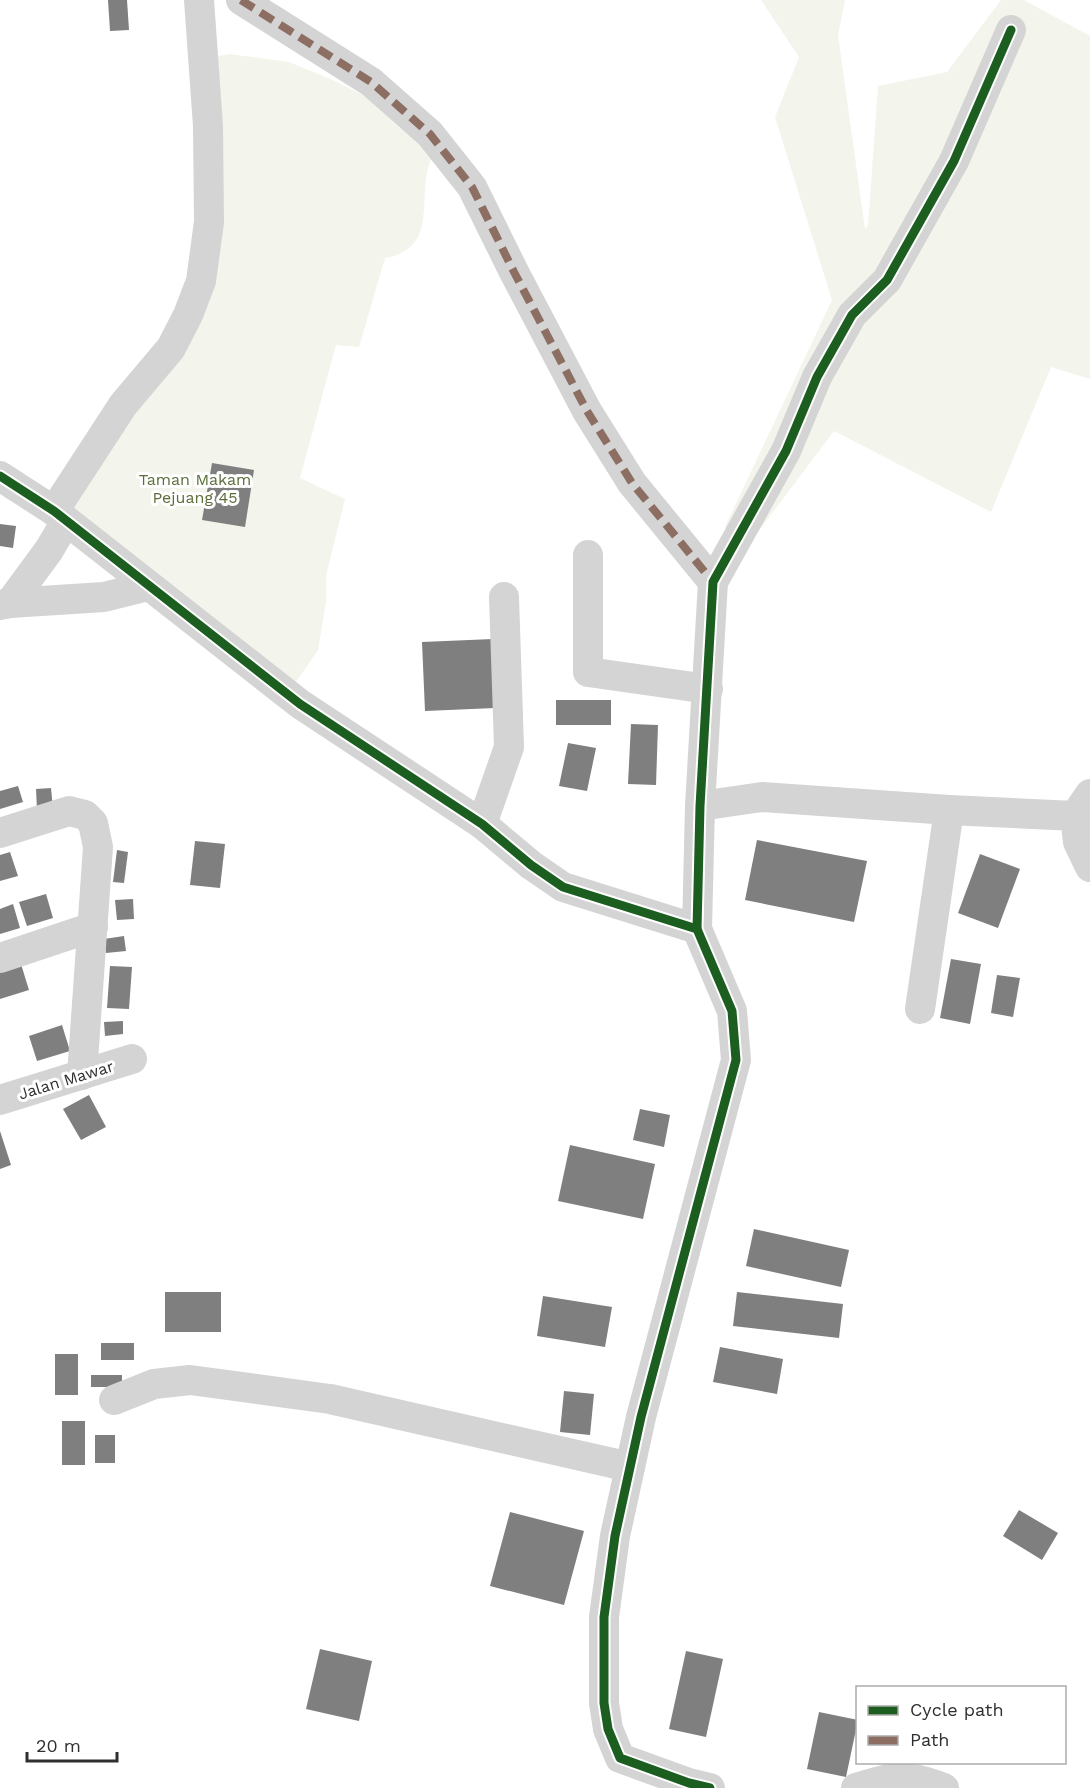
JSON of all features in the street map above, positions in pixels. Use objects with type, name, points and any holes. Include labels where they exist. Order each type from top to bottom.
[{"type":"street","points":[[5,604],[49,550],[60,516],[123,405],[171,348],[188,315],[201,281],[209,222],[208,126],[199,0]]},
{"type":"street","points":[[241,0],[371,82],[430,134],[472,187],[587,411],[632,483],[713,582]]},
{"type":"street","points":[[710,1788],[689,1783],[620,1758],[608,1729],[604,1703],[604,1617],[615,1536],[641,1417],[736,1060],[732,1011],[697,929],[700,806],[713,582],[786,451],[817,377],[852,315],[887,280],[954,161],[1011,30]]},
{"type":"street","points":[[0,476],[60,516],[300,704],[482,824],[531,865],[563,887],[697,929]]},
{"type":"street","points":[[588,555],[588,672],[708,690]]},
{"type":"street","points":[[5,604],[104,597],[148,586]]},
{"type":"street","points":[[482,824],[509,747],[504,597]]},
{"type":"street","points":[[700,806],[762,797],[949,810],[1082,805],[1078,842],[1090,867]]},
{"type":"street","points":[[920,1009],[949,810]]},
{"type":"street","points":[[0,833],[69,811],[85,815],[93,823],[98,847],[82,1075]]},
{"type":"street","points":[[0,958],[93,927]]},
{"type":"street","name":"Jalan Mawar","points":[[0,1100],[132,1059]]},
{"type":"street","points":[[114,1400],[154,1384],[190,1380],[330,1399],[630,1467]]},
{"type":"street","points":[[856,1788],[884,1778],[915,1777],[944,1788]]},
{"type":"green space","points":[[761,0],[845,0],[838,35],[865,229],[868,226],[878,86],[947,72],[1001,0],[1024,0],[1090,36],[1090,379],[1051,367],[991,512],[834,431],[737,560],[725,527],[832,300],[775,117],[799,57]]},
{"type":"green space","name":"Taman Makam Pejuang 45","points":[[229,54],[289,62],[333,80],[369,98],[394,123],[433,155],[426,175],[423,217],[417,238],[400,254],[385,258],[359,347],[336,345],[300,478],[345,499],[326,576],[326,602],[318,650],[287,695],[54,511],[201,282],[203,59]]},
{"type":"building","points":[[108,0],[127,0],[129,30],[110,31]]},
{"type":"building","points":[[212,463],[254,470],[245,527],[202,520]]},
{"type":"building","points":[[0,524],[16,526],[13,548],[0,546]]},
{"type":"building","points":[[493,639],[495,708],[425,711],[422,642]]},
{"type":"building","points":[[556,700],[611,700],[611,725],[556,725]]},
{"type":"building","points":[[631,724],[658,725],[656,785],[628,784]]},
{"type":"building","points":[[568,743],[596,748],[587,791],[559,786]]},
{"type":"building","points":[[18,786],[23,802],[0,809],[0,791]]},
{"type":"building","points":[[51,788],[53,809],[37,810],[36,789]]},
{"type":"building","points":[[757,840],[867,861],[854,922],[745,900]]},
{"type":"building","points":[[195,841],[225,844],[220,888],[190,885]]},
{"type":"building","points":[[117,850],[128,852],[124,883],[113,882]]},
{"type":"building","points":[[10,852],[18,876],[0,881],[0,855]]},
{"type":"building","points":[[980,854],[1020,869],[998,928],[958,913]]},
{"type":"building","points":[[46,894],[53,918],[27,926],[19,902]]},
{"type":"building","points":[[133,899],[134,919],[117,920],[115,900]]},
{"type":"building","points":[[13,904],[20,928],[0,934],[0,909]]},
{"type":"building","points":[[124,936],[126,951],[106,953],[104,939]]},
{"type":"building","points":[[951,959],[981,964],[970,1024],[940,1018]]},
{"type":"building","points":[[20,961],[29,990],[0,999],[0,968]]},
{"type":"building","points":[[110,966],[132,967],[129,1009],[107,1008]]},
{"type":"building","points":[[997,975],[1020,978],[1013,1017],[991,1013]]},
{"type":"building","points":[[123,1021],[123,1034],[105,1036],[104,1022]]},
{"type":"building","points":[[62,1025],[70,1051],[37,1061],[29,1036]]},
{"type":"building","points":[[89,1095],[106,1127],[81,1140],[63,1109]]},
{"type":"building","points":[[640,1109],[670,1115],[664,1147],[633,1140]]},
{"type":"building","points":[[0,1131],[11,1165],[0,1169]]},
{"type":"building","points":[[570,1145],[655,1164],[643,1219],[558,1201]]},
{"type":"building","points":[[754,1229],[849,1250],[841,1287],[746,1266]]},
{"type":"building","points":[[165,1292],[221,1292],[221,1332],[165,1332]]},
{"type":"building","points":[[737,1292],[843,1304],[839,1338],[733,1326]]},
{"type":"building","points":[[543,1296],[612,1307],[605,1347],[537,1336]]},
{"type":"building","points":[[101,1343],[134,1343],[134,1360],[101,1360]]},
{"type":"building","points":[[720,1347],[783,1359],[777,1394],[713,1382]]},
{"type":"building","points":[[55,1354],[78,1354],[78,1395],[55,1395]]},
{"type":"building","points":[[91,1375],[122,1375],[122,1387],[91,1387]]},
{"type":"building","points":[[564,1391],[594,1394],[590,1435],[560,1432]]},
{"type":"building","points":[[62,1421],[85,1421],[85,1465],[62,1465]]},
{"type":"building","points":[[95,1435],[115,1435],[115,1463],[95,1463]]},
{"type":"building","points":[[1019,1510],[1058,1533],[1042,1560],[1003,1536]]},
{"type":"building","points":[[510,1512],[584,1531],[564,1605],[490,1586]]},
{"type":"building","points":[[320,1649],[372,1661],[359,1721],[306,1709]]},
{"type":"building","points":[[686,1651],[723,1659],[706,1737],[669,1729]]},
{"type":"building","points":[[819,1712],[856,1720],[846,1777],[807,1769]]},
{"type":"marked path","points":[[241,0],[371,82],[430,134],[472,187],[587,411],[632,483],[713,582]]},
{"type":"cycle path","points":[[697,929],[700,806],[713,582],[786,451],[817,377],[852,315],[887,280],[954,161],[1011,30]]},
{"type":"cycle path","points":[[0,476],[54,511],[300,704],[482,824],[531,865],[563,887],[697,929],[732,1011],[736,1060],[641,1417],[615,1536],[604,1617],[604,1703],[608,1729],[620,1758],[689,1783],[710,1788]]}]
